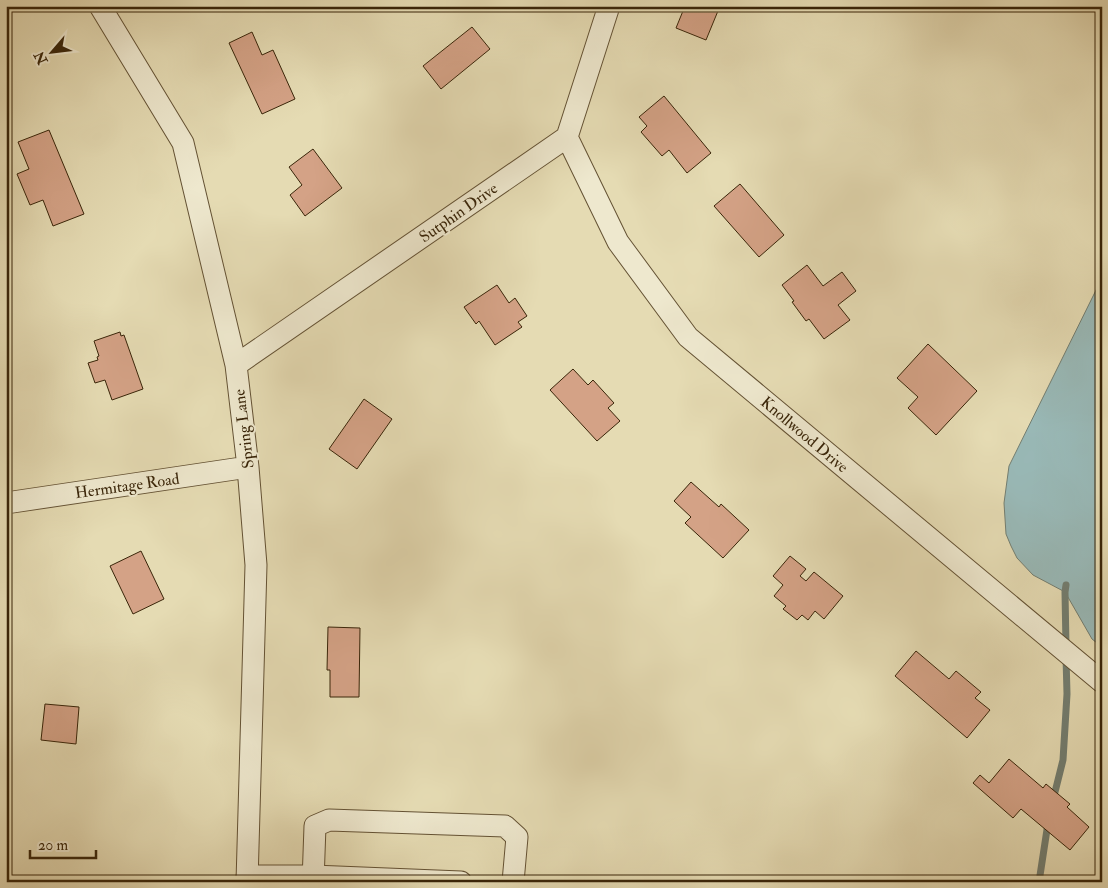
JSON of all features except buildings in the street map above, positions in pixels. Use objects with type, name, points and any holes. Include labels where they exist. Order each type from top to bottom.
[{"type":"street","name":"Spring Lane","points":[[100,6],[183,142],[236,365],[248,467],[256,565],[247,879]]},
{"type":"street","points":[[567,137],[610,6]]},
{"type":"street","name":"Sutphin Drive","points":[[236,365],[567,137]]},
{"type":"street","name":"Knollwood Drive","points":[[567,137],[618,242],[688,337],[1102,682]]},
{"type":"street","name":"Hermitage Road","points":[[6,503],[248,467]]},
{"type":"street","points":[[313,879],[315,826],[329,820],[505,826],[517,837],[513,882]]},
{"type":"street","points":[[247,879],[460,882]]},
{"type":"water","points":[[1102,278],[1102,647],[1092,639],[1065,592],[1033,575],[1017,558],[1006,534],[1004,503],[1009,466]]},
{"type":"waterway","points":[[1066,585],[1066,646]]},
{"type":"waterway","points":[[1053,800],[1063,760],[1067,694],[1066,657]]},
{"type":"waterway","points":[[1039,882],[1048,823]]}]
